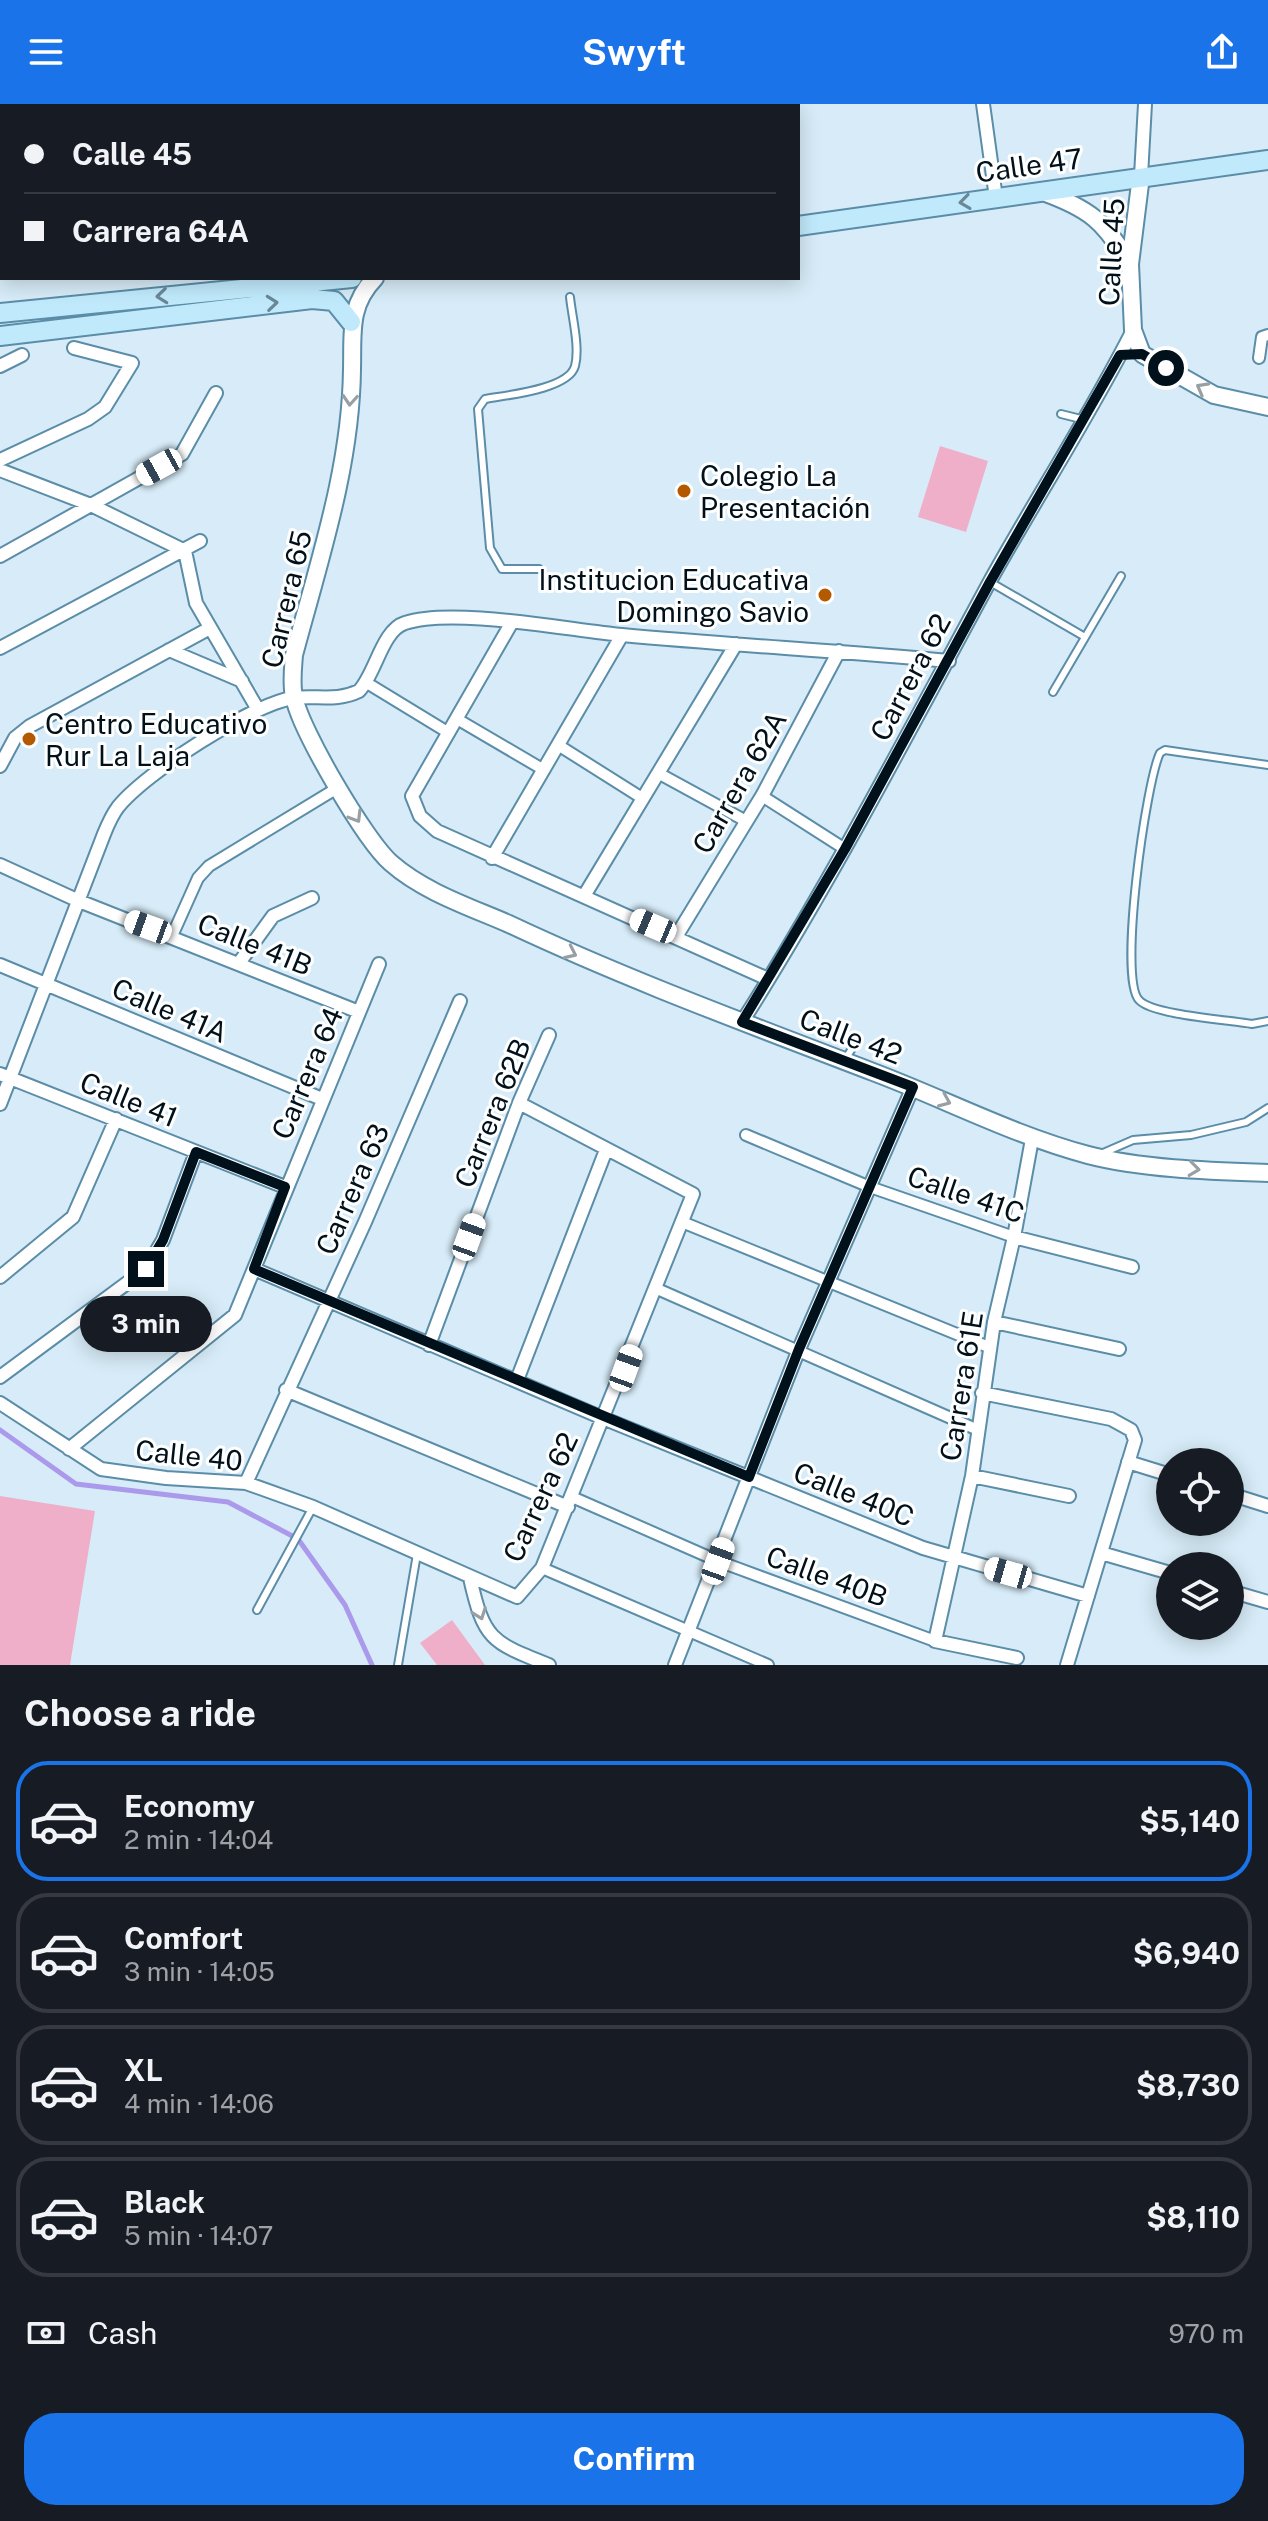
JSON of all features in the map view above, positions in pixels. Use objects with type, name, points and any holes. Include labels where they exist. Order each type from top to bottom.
[{"type":"main road","name":"Calle 47","points":[[800,226],[1268,160]]},
{"type":"main road","points":[[0,313],[306,280]]},
{"type":"main road","points":[[0,336],[312,299],[334,301],[351,322]]},
{"type":"street","points":[[983,104],[996,198]]},
{"type":"street","points":[[1141,176],[1145,104]]},
{"type":"street","name":"Calle 45","points":[[1141,176],[1130,264],[1133,330],[1142,354]]},
{"type":"street","points":[[1042,191],[1083,207],[1108,227],[1130,264]]},
{"type":"street","name":"Carrera 65","points":[[0,1104],[5,1076],[47,984],[104,834],[119,805],[162,769],[257,708],[294,698],[294,655],[340,486],[347,441],[352,370],[351,322],[363,291],[373,280]]},
{"type":"street","name":"Calle 45","points":[[1120,355],[1133,330]]},
{"type":"street","points":[[1259,358],[1262,337],[1268,335]]},
{"type":"street","points":[[0,460],[88,419],[105,407],[132,363],[74,348]]},
{"type":"street","points":[[1120,355],[1142,354],[1214,395],[1268,407]]},
{"type":"street","points":[[0,366],[22,355]]},
{"type":"street","name":"Carrera 62","points":[[742,1022],[845,849],[990,582],[1120,355]]},
{"type":"street","points":[[0,556],[182,454],[216,393]]},
{"type":"street","points":[[0,470],[91,505],[185,551]]},
{"type":"street","points":[[0,648],[200,541]]},
{"type":"street","points":[[185,551],[196,603],[257,708]]},
{"type":"street","points":[[294,698],[346,697],[367,683],[394,629],[429,618],[512,622],[622,635],[949,661]]},
{"type":"street","points":[[512,622],[412,796],[420,816],[437,831],[492,858],[677,935],[768,979]]},
{"type":"street","points":[[0,766],[15,738],[30,726],[210,628]]},
{"type":"street","points":[[492,858],[622,635]]},
{"type":"street","points":[[584,896],[736,644]]},
{"type":"street","points":[[169,650],[242,681]]},
{"type":"street","name":"Carrera 62A","points":[[677,935],[762,796],[839,651]]},
{"type":"street","points":[[367,683],[449,733]]},
{"type":"street","name":"Calle 42","points":[[294,698],[339,787],[370,839],[392,863],[424,885],[604,969],[742,1022],[848,1054],[913,1087],[1032,1139],[1091,1156],[1211,1171],[1268,1173]]},
{"type":"street","points":[[457,719],[544,770]]},
{"type":"street","points":[[558,745],[642,798]]},
{"type":"street","points":[[658,773],[746,821]]},
{"type":"street","points":[[172,936],[198,878],[209,866],[339,787]]},
{"type":"street","points":[[762,796],[845,849]]},
{"type":"street","name":"Calle 41B","points":[[0,865],[79,901],[359,1012]]},
{"type":"street","points":[[239,963],[273,916],[312,898]]},
{"type":"street","name":"Carrera 64","points":[[69,1449],[235,1315],[379,964]]},
{"type":"street","name":"Calle 41A","points":[[0,965],[322,1099]]},
{"type":"street","name":"Carrera 63","points":[[246,1483],[365,1222],[460,1001]]},
{"type":"street","name":"Carrera 62B","points":[[429,1345],[519,1103],[549,1035]]},
{"type":"street","name":"Calle 41","points":[[5,1076],[285,1187]]},
{"type":"street","points":[[675,1665],[799,1349],[913,1087]]},
{"type":"street","points":[[517,1380],[606,1150],[519,1103]]},
{"type":"street","points":[[0,1277],[73,1217],[116,1119]]},
{"type":"street","name":"Calle 41C","points":[[746,1135],[870,1187],[1014,1237],[1132,1267]]},
{"type":"street","name":"Carrera 61E","points":[[935,1641],[972,1476],[994,1322],[1032,1139]]},
{"type":"street","name":"Carrera 62","points":[[517,1597],[542,1568],[605,1419],[693,1194],[606,1150]]},
{"type":"street","points":[[0,1377],[146,1269],[163,1240],[196,1152]]},
{"type":"street","points":[[682,1222],[991,1348]]},
{"type":"street","name":"Calle 40C","points":[[254,1269],[749,1477],[955,1557],[1088,1596]]},
{"type":"street","points":[[655,1288],[978,1430]]},
{"type":"street","points":[[994,1322],[1119,1349]]},
{"type":"street","name":"Calle 40B","points":[[286,1390],[718,1561],[935,1641]]},
{"type":"street","points":[[982,1393],[1111,1419],[1131,1430],[1135,1440],[1067,1665]]},
{"type":"street","name":"Calle 40","points":[[0,1403],[101,1469],[166,1478],[246,1483],[313,1507],[517,1597]]},
{"type":"street","points":[[1128,1462],[1156,1471]]},
{"type":"street","points":[[972,1476],[1069,1496]]},
{"type":"street","points":[[1244,1498],[1268,1506]]},
{"type":"street","points":[[1101,1553],[1156,1569]]},
{"type":"street","points":[[542,1568],[768,1665]]},
{"type":"street","points":[[470,1578],[483,1624],[500,1645],[549,1665]]},
{"type":"street","points":[[1244,1595],[1268,1602]]},
{"type":"street","points":[[935,1641],[1017,1658]]},
{"type":"lane","points":[[539,569],[502,569],[490,548],[478,409],[485,399],[560,383],[571,376],[576,363],[570,297]]},
{"type":"lane","points":[[1061,414],[1085,420]]},
{"type":"lane","points":[[1053,692],[1121,576]]},
{"type":"lane","points":[[990,582],[1085,637]]},
{"type":"lane","points":[[1268,765],[1165,750],[1160,753],[1129,932],[1133,991],[1148,1007],[1252,1024],[1268,1021]]},
{"type":"lane","points":[[1091,1156],[1133,1140],[1191,1135],[1246,1122],[1268,1108]]},
{"type":"lane","points":[[257,1610],[313,1507]]},
{"type":"lane","points":[[398,1665],[418,1553]]},
{"type":"shaded area","points":[[940,446],[988,461],[966,532],[918,517]]},
{"type":"shaded area","points":[[0,1496],[95,1511],[70,1665],[0,1665]]},
{"type":"shaded area","points":[[452,1620],[485,1665],[437,1665],[420,1643]]},
{"type":"waterway","points":[[0,1430],[76,1484],[228,1502],[298,1539],[345,1605],[372,1665]]},
{"type":"place","name":"Colegio La Presentación","points":[[684,491]]},
{"type":"place","name":"Institucion Educativa Domingo Savio","points":[[825,595]]},
{"type":"place","name":"Centro Educativo Rur La Laja","points":[[29,739]]},
{"type":"route","points":[[146,1269],[163,1240],[196,1152],[285,1187],[254,1269],[749,1477],[767,1425],[913,1087],[742,1022],[845,849],[990,582],[1120,355],[1142,354],[1166,368]]}]
